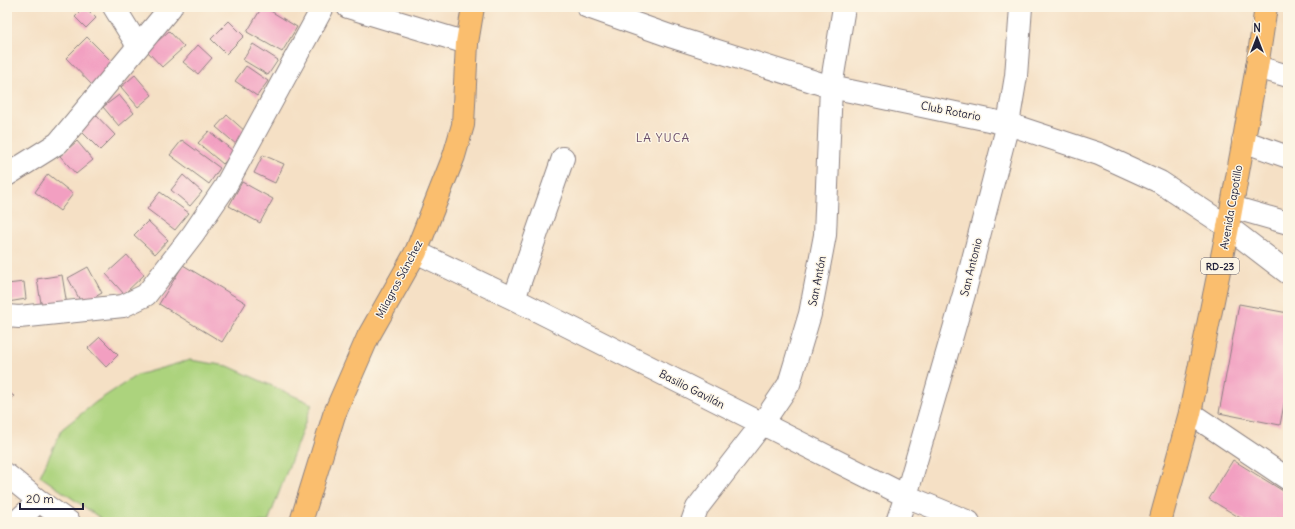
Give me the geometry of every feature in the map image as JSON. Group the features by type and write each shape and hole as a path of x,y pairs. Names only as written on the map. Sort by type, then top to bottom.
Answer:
{"main road":[{"name":"Milagros Sánchez","path":"301,522 337,408 368,337 416,252 454,156 463,125 467,43 473,7"},
{"name":"Avenida Capotillo","path":"1160,522 1190,413 1230,217 1257,67 1266,7"}],"street":[{"path":"114,7 138,46"},
{"path":"7,175 58,143 171,7"},
{"path":"7,316 19,317 123,306 146,295 193,234 225,187 323,7"},
{"path":"348,7 467,43"},
{"name":"Club Rotario","path":"588,7 670,36 831,87 1008,124 1099,154 1160,182 1230,217 1288,273"},
{"name":"San Antón","path":"692,522 697,508 762,424 789,384 810,314 825,235 831,87 844,7"},
{"name":"San Antonio","path":"897,522 906,496 964,294 1008,124 1016,76 1021,7"},
{"path":"1257,67 1288,76"},
{"path":"1244,141 1288,157"},
{"path":"514,299 563,158"},
{"path":"1230,217 1288,223"},
{"name":"Basilio Gavilán","path":"416,252 514,299 906,496 969,522"},
{"path":"1190,413 1288,480"},
{"path":"7,475 39,501 69,522"},
{"path":"16,522 39,501"}],"green space":[{"path":"190,360 228,366 312,404 268,522 106,522 40,476 62,429 96,402 137,375"}],"building":[{"path":"85,7 96,18 86,28 75,17"},
{"path":"262,7 297,27 282,52 247,32"},
{"path":"229,21 244,36 226,54 211,39"},
{"path":"169,31 184,47 162,67 147,51"},
{"path":"87,37 115,65 93,86 66,58"},
{"path":"253,44 278,60 268,75 243,60"},
{"path":"198,45 212,58 198,74 183,62"},
{"path":"246,66 268,81 257,96 235,81"},
{"path":"135,75 152,95 138,107 121,87"},
{"path":"119,95 134,113 119,126 103,107"},
{"path":"94,113 115,135 100,150 78,128"},
{"path":"227,115 247,133 237,145 216,127"},
{"path":"209,131 234,152 223,164 198,143"},
{"path":"182,140 220,168 209,184 170,155"},
{"path":"77,141 93,160 76,174 60,156"},
{"path":"263,155 284,164 275,183 254,173"},
{"path":"48,174 73,194 60,211 35,192"},
{"path":"183,175 202,192 190,206 171,190"},
{"path":"242,182 273,199 260,223 229,206"},
{"path":"160,192 189,213 175,230 147,209"},
{"path":"148,221 168,240 155,254 134,235"},
{"path":"127,255 144,275 124,294 106,274"},
{"path":"183,265 246,303 222,342 159,304"},
{"path":"88,267 102,293 82,304 68,278"},
{"path":"62,275 67,305 42,309 37,279"},
{"path":"24,282 26,299 8,302 7,284"},
{"path":"1239,304 1288,313 1288,384 1280,425 1219,413"},
{"path":"100,337 118,355 106,367 88,348"},
{"path":"7,392 14,396 7,407"},
{"path":"1233,460 1288,494 1288,522 1247,522 1209,499"}],"district":[{"name":"LA YUCA","path":"663,138"}]}
